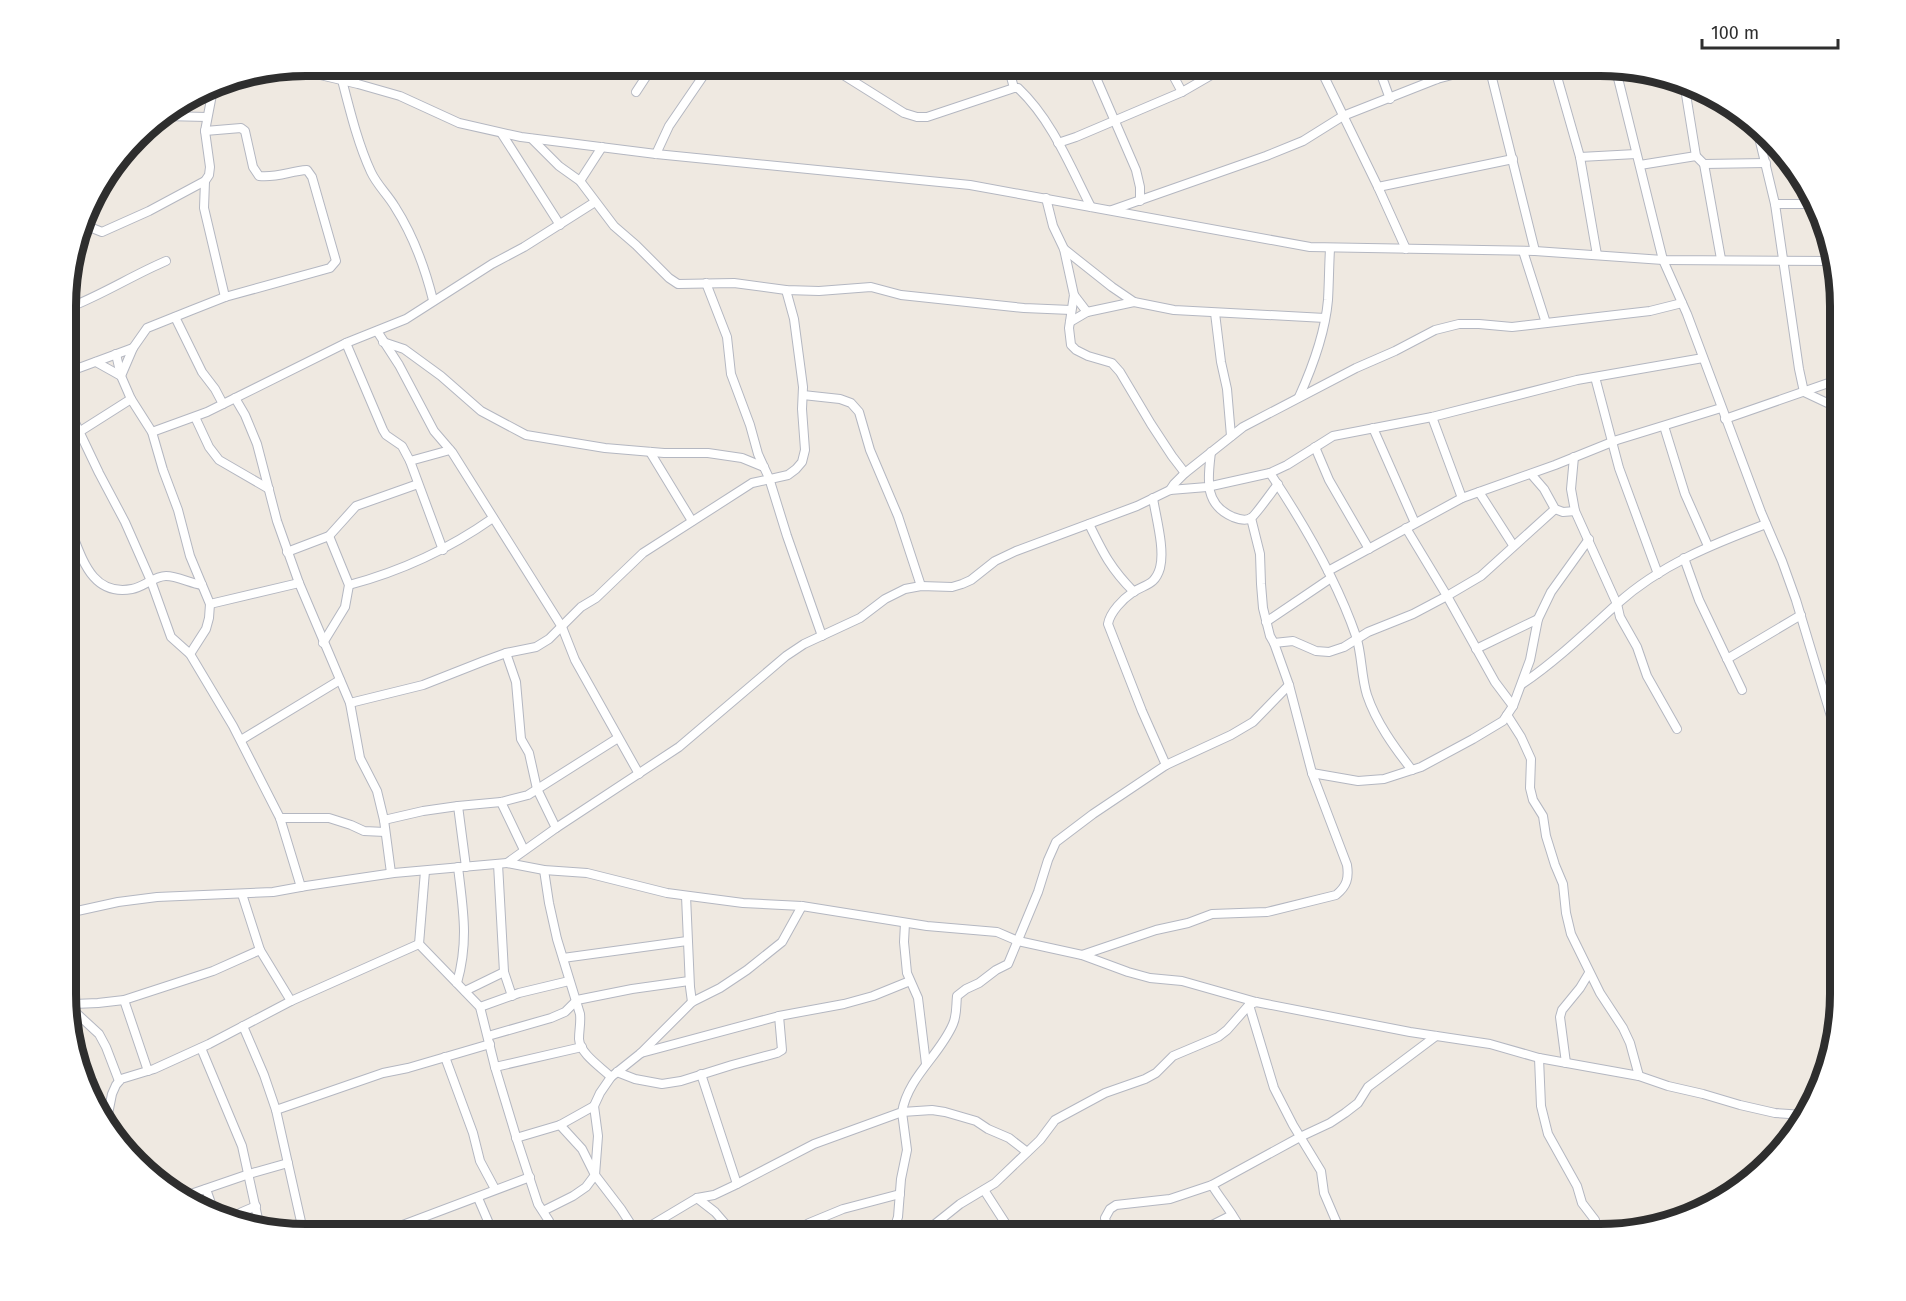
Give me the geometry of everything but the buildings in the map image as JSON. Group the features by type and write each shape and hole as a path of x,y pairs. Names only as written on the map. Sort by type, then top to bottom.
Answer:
{"street":[{"path":"332,76 400,96 459,123 502,134 656,154 970,185 1275,242 1330,249 1534,251 1663,260 1825,261"},
{"path":"636,92 646,76"},
{"path":"656,154 669,126 703,76"},
{"path":"845,76 904,113 917,117 927,117 1018,88 1039,109 1091,207"},
{"path":"1011,76 1014,88"},
{"path":"1095,76 1136,171 1140,187 1140,201"},
{"path":"1173,76 1182,92"},
{"path":"1058,143 1076,138 1182,92 1205,76"},
{"path":"1324,76 1406,249"},
{"path":"1382,76 1390,99"},
{"path":"1112,211 1303,141 1343,117 1449,76"},
{"path":"1491,76 1534,251"},
{"path":"1557,76 1580,157 1597,255"},
{"path":"1618,77 1663,260 1682,303 1725,419 1782,561 1801,615 1830,715"},
{"path":"342,80 353,123 372,174 396,208 413,240 433,300"},
{"path":"1686,93 1696,156 1704,164 1721,259"},
{"path":"91,227 102,232 149,212 205,181 210,167 205,131 211,97"},
{"path":"177,116 207,117"},
{"path":"121,376 134,348 147,328 225,297 330,268 336,261 312,177 307,170 273,178 259,176 253,167 246,131 241,128 205,131"},
{"path":"502,134 560,225"},
{"path":"532,139 559,166 580,181 614,226 678,284 734,283 786,290 819,291 871,287 901,295 1024,308 1071,310"},
{"path":"1761,143 1775,204 1804,392"},
{"path":"580,181 602,147"},
{"path":"1580,157 1636,154"},
{"path":"1640,165 1696,156"},
{"path":"1378,187 1513,159"},
{"path":"1704,164 1766,163"},
{"path":"205,181 204,208 225,297"},
{"path":"1046,198 1053,226 1064,249 1074,295 1069,338 1071,345 1088,356 1112,363 1185,473"},
{"path":"152,432 195,417 346,344 406,319 433,300 595,202"},
{"path":"1775,204 1806,204"},
{"path":"1064,249 1134,302 1174,310 1325,318"},
{"path":"1298,397 1316,353 1325,318 1330,249"},
{"path":"1523,251 1545,323"},
{"path":"76,305 166,261"},
{"path":"706,283 727,337 732,374 764,467 770,478 787,536 822,636"},
{"path":"350,703 423,685 506,653 536,647 549,639 581,608 596,598 643,553 752,483 788,475 796,470 802,462 804,450 803,387 794,320 786,290"},
{"path":"1074,295 1087,312"},
{"path":"1070,322 1087,312 1134,302"},
{"path":"1170,490 1185,473 1243,427 1298,397 1436,330 1459,324 1512,327 1650,311 1682,303"},
{"path":"1215,313 1227,389 1231,436"},
{"path":"175,317 202,372 223,404"},
{"path":"377,331 399,365 434,431 450,450 562,627 575,660 639,774"},
{"path":"383,342 404,349 423,361 481,411 526,435 605,448 650,452 708,453 742,458 764,467"},
{"path":"346,344 386,435 402,446 410,460 443,550"},
{"path":"76,369 134,348"},
{"path":"116,354 121,376 131,399 152,432 178,510 190,556 210,604 206,629 190,654"},
{"path":"503,863 680,747 786,656 804,644 860,618 894,593 921,586 952,587 962,584 971,580 995,561 1016,551 1170,490 1208,487 1234,479 1270,473 1333,436 1432,417 1595,377 1703,358"},
{"path":"96,362 121,376"},
{"path":"1595,377 1611,442 1658,574"},
{"path":"1725,419 1830,382"},
{"path":"1804,392 1830,405"},
{"path":"803,395 840,399 851,403 859,412 870,450 898,516 921,586"},
{"path":"235,398 257,444 287,552 323,643 350,703 360,758 377,791 384,820 391,873"},
{"path":"76,435 131,399"},
{"path":"1266,622 1329,575 1369,549 1462,498 1574,458 1611,442 1721,408"},
{"path":"195,417 209,447 219,460 268,489"},
{"path":"1432,417 1462,498"},
{"path":"76,425 125,522 151,581 171,636 190,654 241,740 280,818 301,886"},
{"path":"1664,426 1685,494 1708,546"},
{"path":"1373,428 1415,523"},
{"path":"1315,447 1329,480 1369,549"},
{"path":"410,460 450,450"},
{"path":"650,452 692,521"},
{"path":"1211,452 1208,487 1218,507 1231,516 1243,520 1251,518 1278,484"},
{"path":"1574,458 1571,489 1575,512 1647,676 1677,729"},
{"path":"1270,473 1341,598 1357,638 1367,696 1384,731 1412,770"},
{"path":"1531,474 1544,489 1555,508 1563,512 1575,512"},
{"path":"287,552 329,536 356,506 418,484"},
{"path":"1479,492 1513,545"},
{"path":"1153,498 1160,540 1160,566 1155,579 1145,588 1134,591 1116,608 1109,617 1108,624 1142,711 1167,765"},
{"path":"1274,642 1293,641 1316,651 1329,652 1344,647 1357,638 1413,614 1481,576 1555,508"},
{"path":"349,585 381,576 443,550 494,518"},
{"path":"1082,955 1212,914 1267,912 1336,895 1344,889 1347,882 1347,865 1312,773 1289,685 1266,622 1260,554 1251,518"},
{"path":"1089,524 1104,557 1116,574 1134,591"},
{"path":"1521,684 1545,669 1617,604 1658,574 1708,546 1766,524"},
{"path":"1406,528 1495,682 1513,706"},
{"path":"323,643 345,607 349,585 329,536"},
{"path":"1312,773 1358,781 1384,779 1421,766 1503,721 1513,706 1530,660 1538,619 1551,592 1588,539"},
{"path":"76,548 89,573 98,582 115,589 131,589 162,576 172,576 202,585"},
{"path":"1684,558 1699,600 1742,690"},
{"path":"210,604 299,583"},
{"path":"1727,659 1801,615"},
{"path":"1476,649 1538,619"},
{"path":"506,653 516,682 521,739 529,753 537,789 556,828"},
{"path":"241,740 340,680"},
{"path":"895,1224 907,1150 902,1112 904,1102 911,1086 954,1023 957,996 1008,964 1056,842 1093,814 1167,765 1253,722 1289,685"},
{"path":"1507,715 1531,759 1530,788 1533,800 1543,816 1546,836 1563,884 1571,934 1600,993 1623,1028 1630,1043 1639,1076"},
{"path":"384,820 423,811 501,802 528,795 618,738"},
{"path":"501,802 524,850"},
{"path":"457,983 463,960 465,929 458,806"},
{"path":"280,818 328,818 364,831 385,832"},
{"path":"503,863 504,972 512,996"},
{"path":"76,911 118,902 157,897 273,892 391,873 503,863 544,870 587,873 630,885 686,896 743,903 802,906 905,922 997,932 1018,941 1082,955 1150,978 1182,981 1252,1004 1490,1044 1539,1058 1639,1076 1740,1105 1775,1113 1796,1114"},
{"path":"425,870 419,944 480,1006 516,1138 538,1204 549,1224"},
{"path":"544,870 549,903 569,981 577,1000 581,1023 579,1040 582,1047 614,1074 662,1084 681,1081 780,1052 782,1048 779,1016"},
{"path":"242,894 260,950 291,1001"},
{"path":"686,896 689,981 692,1002"},
{"path":"543,1211 586,1187 595,1175 598,1136 594,1106 600,1093 614,1074 641,1053 692,1002 720,988 774,948 786,935 802,906"},
{"path":"905,922 905,961 910,981 918,998 926,1064"},
{"path":"563,958 687,941"},
{"path":"108,1112 112,1094 119,1081 201,1048 291,1001 419,944"},
{"path":"77,1004 124,1000 213,971 260,950"},
{"path":"465,991 504,972"},
{"path":"1566,1063 1560,1017 1589,973"},
{"path":"480,1006 569,981"},
{"path":"276,1110 353,1082 446,1057 565,1012 577,1000 689,981"},
{"path":"641,1053 779,1016 835,1006 873,996 910,981"},
{"path":"124,1000 148,1071"},
{"path":"1252,1004 1274,1088 1321,1171 1324,1193 1337,1224"},
{"path":"934,1224 1009,1171 1040,1140 1055,1120 1105,1093 1145,1079 1156,1073 1173,1056 1218,1037 1252,1004"},
{"path":"77,1011 99,1034 119,1081"},
{"path":"243,1026 276,1110 302,1224"},
{"path":"1107,1224 1106,1218 1110,1209 1116,1205 1170,1199 1212,1185 1330,1123 1358,1103 1368,1087 1436,1036"},
{"path":"495,1067 582,1047"},
{"path":"201,1048 242,1146 258,1219"},
{"path":"446,1057 473,1133 480,1161 495,1190"},
{"path":"1539,1058 1541,1106 1548,1134 1577,1186 1582,1203 1596,1224"},
{"path":"701,1074 737,1184"},
{"path":"516,1138 560,1125 594,1106"},
{"path":"653,1224 698,1198 714,1195 814,1144 902,1112 932,1110 975,1121 1009,1138 1026,1152"},
{"path":"560,1125 582,1149 595,1175 630,1224"},
{"path":"191,1194 249,1173 288,1163"},
{"path":"251,1185 261,1171"},
{"path":"406,1224 530,1177"},
{"path":"1212,1185 1239,1224"},
{"path":"206,1189 211,1204"},
{"path":"984,1190 1006,1224"},
{"path":"807,1224 843,1209 900,1194"},
{"path":"478,1198 489,1224"},
{"path":"698,1198 725,1224"},
{"path":"238,1214 255,1206"},
{"path":"1214,1224 1232,1215"}]}
